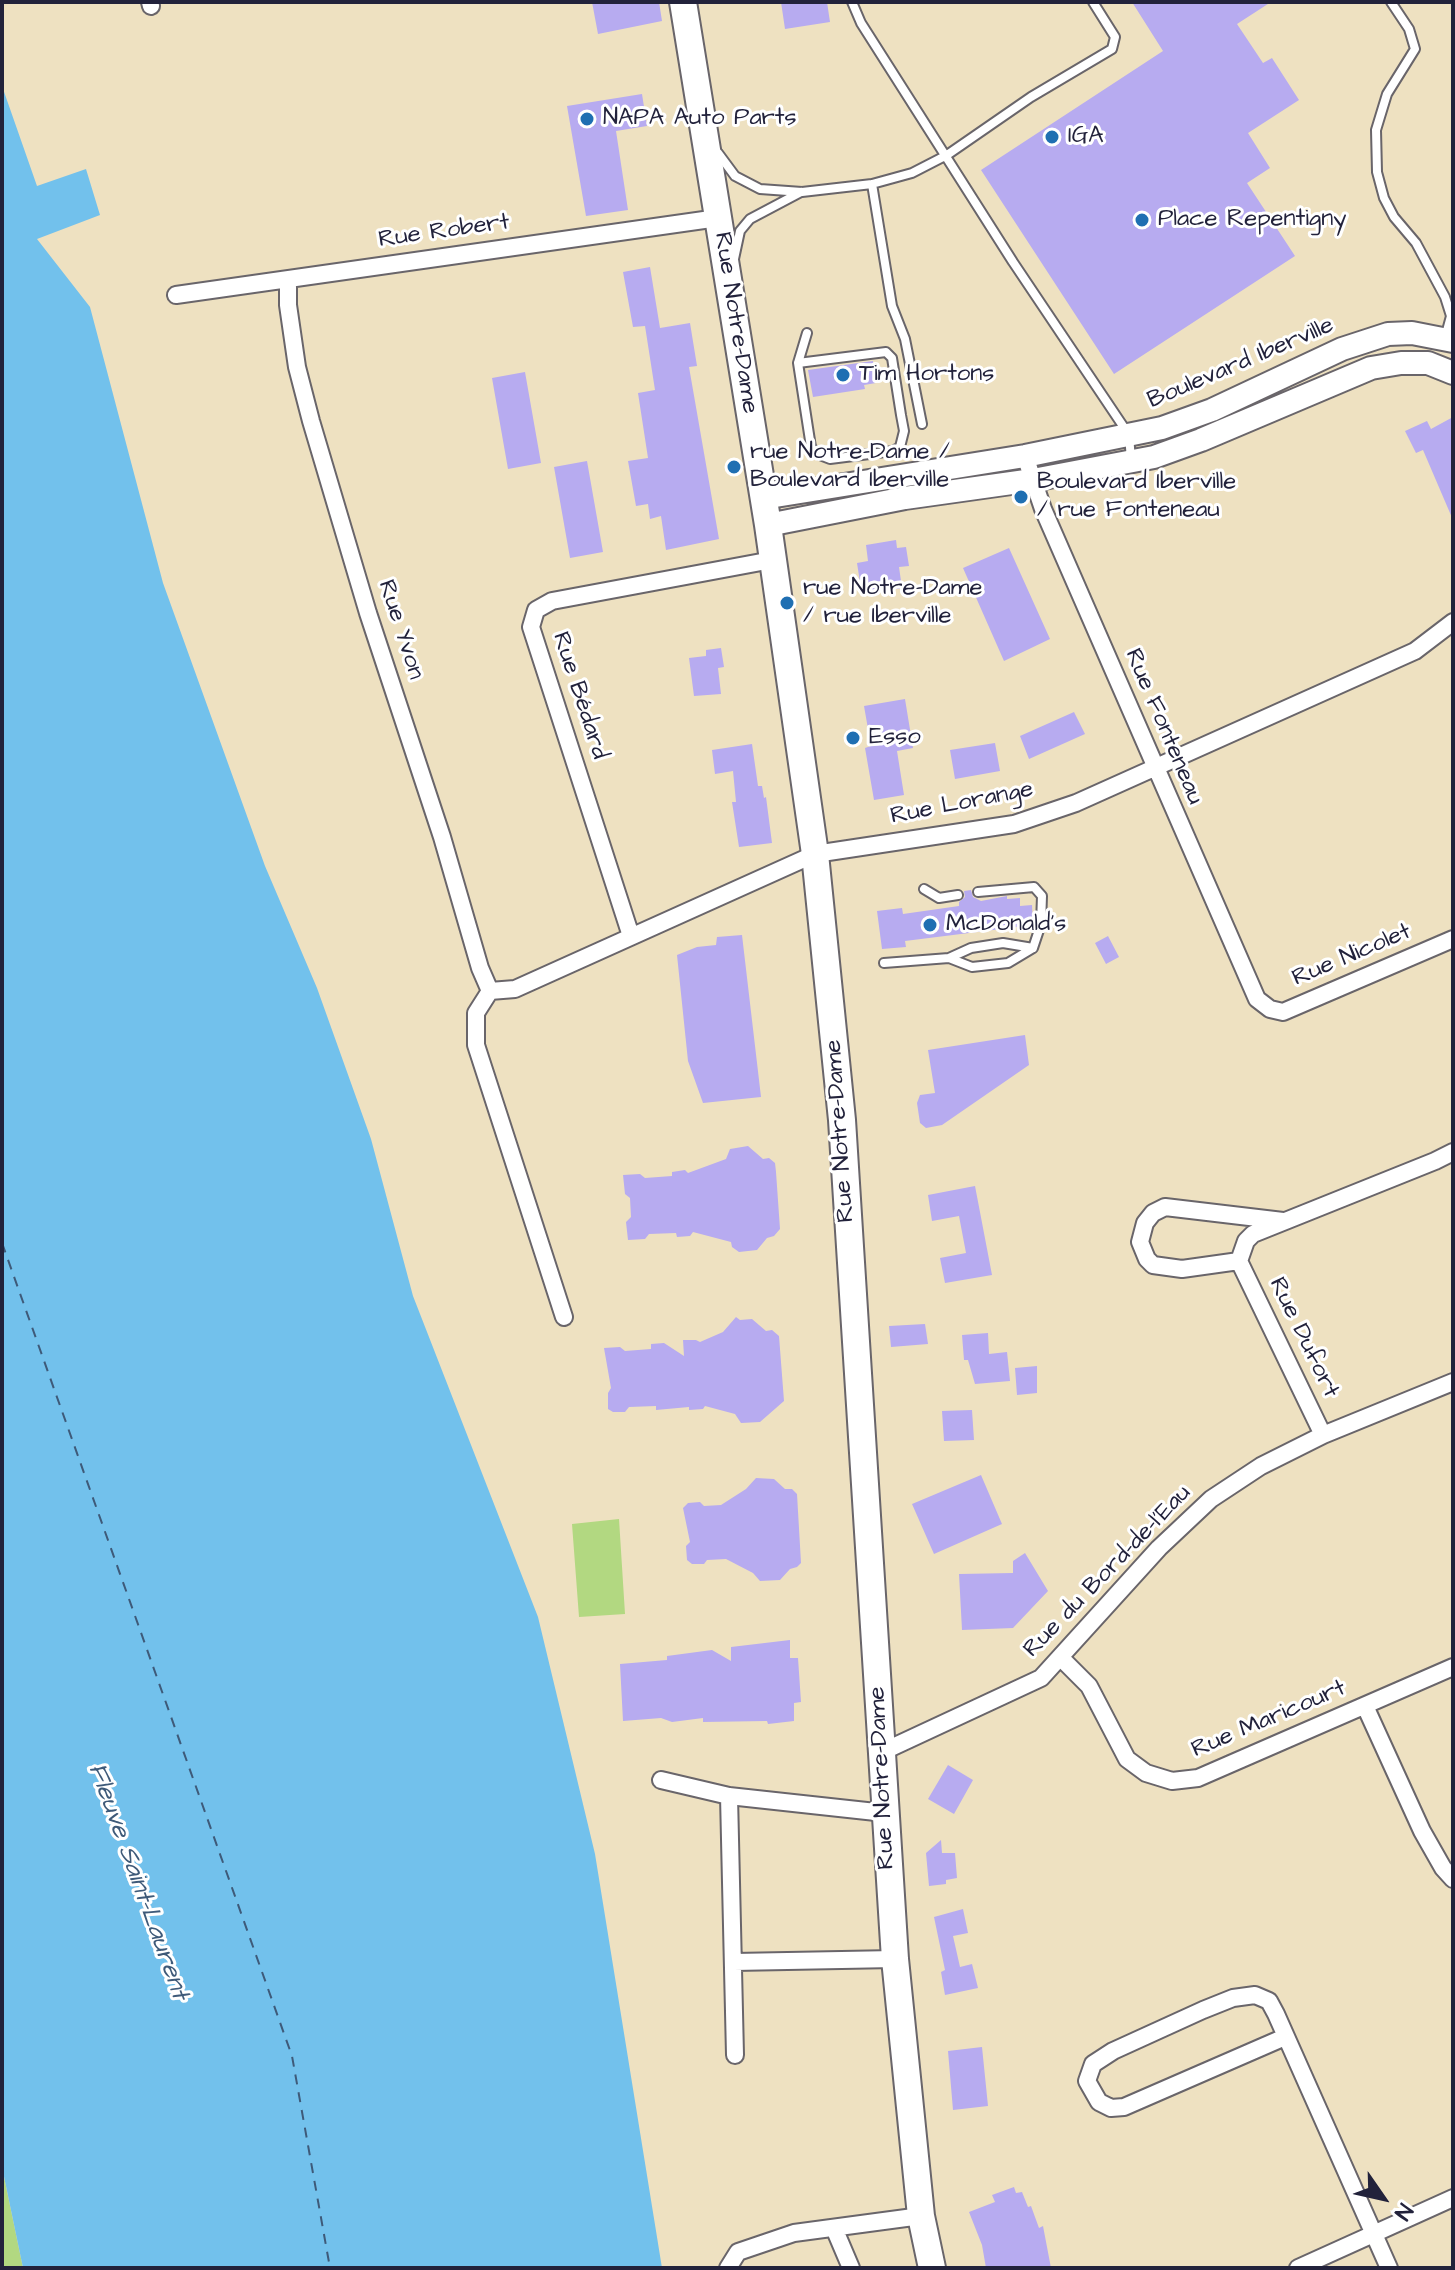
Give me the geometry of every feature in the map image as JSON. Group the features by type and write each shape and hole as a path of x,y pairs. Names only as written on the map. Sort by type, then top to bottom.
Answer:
{"main road":[{"name":"Rue Notre-Dame","path":"683,2 768,525 815,854 842,1120 895,1959 921,2216 932,2268"}],"street":[{"name":"Rue Robert","path":"176,295 718,218"},
{"name":"Rue Yvon","path":"288,279 288,305 297,367 311,421 368,613 442,837 480,968 490,991"},
{"name":"Boulevard Iberville","path":"763,498 1025,456 1162,428 1212,410 1342,349 1388,334 1412,333 1449,340"},
{"path":"768,525 905,498 1033,480 1171,452 1371,368 1428,363 1446,370 1449,340"},
{"name":"Rue Fonteneau","path":"1025,456 1043,509 1155,769 1257,999 1270,1009"},
{"name":"Rue Bédard","path":"631,936 531,627 536,610 552,601 772,560"},
{"name":"Rue Lorange","path":"490,991 515,989 815,854 1014,824 1076,803 1415,651 1453,622"},
{"name":"Rue Nicolet","path":"1270,1009 1283,1012 1452,942"},
{"path":"490,991 476,1013 476,1045 564,1317"},
{"name":"Rue Dufort","path":"1323,1435 1239,1261 1246,1241 1253,1234 1453,1152"},
{"name":"Rue Dufort","path":"1239,1261 1182,1269 1153,1265 1140,1242 1145,1223 1153,1213 1165,1207 1285,1222"},
{"name":"Rue du Bord-de-l'Eau","path":"882,1752 1041,1678 1062,1659 1127,1582 1211,1499 1261,1466 1323,1435 1453,1382"},
{"name":"Rue Maricourt","path":"1062,1659 1089,1686 1127,1759 1146,1773 1172,1781 1198,1778 1453,1667"},
{"path":"1365,1706 1422,1831 1443,1868 1453,1879"},
{"path":"661,1780 729,1796 885,1813"},
{"path":"729,1796 735,2055"},
{"path":"734,1962 895,1959"},
{"path":"1285,2037 1124,2107 1111,2108 1099,2102 1087,2081 1093,2064 1113,2051 1233,1998 1255,1995 1269,2001 1389,2268"},
{"path":"1298,2268 1453,2198"},
{"path":"728,2268 738,2252 794,2233 921,2216"},
{"path":"834,2228 851,2268"}],"lane":[{"path":"852,2 861,23 1013,262 1129,435 1131,461"},
{"path":"704,132 728,168 746,184 760,189 802,192 903,177 947,155 1031,97 1112,49 1115,37 1093,2"},
{"path":"1391,2 1409,29 1415,49 1387,94 1376,130 1377,172 1384,198 1394,217 1416,243 1445,297 1451,316 1449,340"},
{"path":"872,184 892,306 905,339 922,424"},
{"path":"729,287 740,231 750,219 765,209 802,192"},
{"path":"798,363 886,352 892,358 904,431 900,447 893,451 830,459 811,447 798,363 807,333"},
{"path":"901,415 920,413"},
{"path":"949,958 972,967 1008,963 1033,948 1041,924 1042,896 1034,887 978,892"},
{"path":"924,889 939,898 958,895"},
{"path":"884,963 949,958 971,948 1003,943 1033,948"}],"green space":[{"path":"619,1519 625,1614 579,1617 572,1524"},
{"path":"2,2167 23,2268 2,2268"}],"water":[{"name":"Fleuve Saint-Laurent","path":"2,86 37,186 86,169 100,215 37,239 90,307 163,583 265,866 317,988 371,1139 413,1296 538,1617 595,1854 662,2268 23,2268 2,2167"}],"building":[{"path":"592,2 659,2 662,21 598,34"},
{"path":"781,2 827,2 830,22 785,29"},
{"name":"Place Repentigny","path":"1132,2 1271,2 1237,24 1263,63 1272,58 1299,100 1248,133 1270,168 1247,183 1295,256 1114,374 981,170 1163,51"},
{"path":"642,94 647,126 616,131 628,210 586,216 567,106"},
{"path":"650,267 660,328 690,323 697,366 689,367 719,539 666,550 661,516 650,519 648,504 636,506 628,461 648,458 638,393 655,390 645,326 633,327 623,272"},
{"path":"873,361 876,383 864,385 865,389 813,397 808,370"},
{"path":"525,372 541,463 508,469 492,378"},
{"path":"1453,417 1453,520 1423,450 1416,453 1405,431 1427,421 1431,429"},
{"path":"587,461 603,552 570,558 554,467"},
{"path":"896,540 897,548 906,547 909,566 899,567 902,588 862,595 857,563 868,561 866,545"},
{"path":"1009,548 1050,639 1004,661 963,568"},
{"path":"721,648 724,667 718,668 721,694 694,696 689,658 706,656 706,650"},
{"path":"905,699 913,748 897,751 904,795 874,800 865,748 871,746 864,706"},
{"path":"1074,712 1085,734 1029,759 1020,736"},
{"path":"995,743 1000,771 955,779 950,750"},
{"path":"752,744 758,786 762,786 766,797 772,843 739,847 732,802 736,802 733,771 715,774 712,750"},
{"path":"971,890 973,897 981,901 1007,896 1007,899 1020,898 1020,906 1032,905 1033,925 905,941 906,947 882,949 877,911 902,908 903,914 959,906 965,897 964,891"},
{"path":"742,935 761,1097 703,1103 688,1061 677,955 697,947 716,945 717,937"},
{"path":"1108,936 1119,957 1106,964 1095,943"},
{"path":"1025,1035 1029,1065 942,1125 926,1128 920,1123 917,1103 920,1095 935,1093 928,1050"},
{"path":"748,1146 763,1159 769,1158 775,1163 776,1172 780,1229 757,1250 739,1252 731,1242 693,1232 690,1236 649,1234 645,1239 628,1240 626,1222 631,1217 630,1198 625,1194 623,1175 640,1174 645,1178 672,1176 672,1172 685,1170 688,1173 726,1159 730,1149"},
{"path":"975,1186 992,1275 945,1283 940,1258 966,1253 959,1216 932,1221 928,1195"},
{"path":"736,1317 740,1320 752,1319 766,1331 772,1330 779,1336 784,1401 760,1422 741,1423 735,1414 705,1406 703,1409 689,1410 689,1407 656,1410 656,1406 629,1407 625,1412 608,1409 611,1388 604,1348 620,1347 625,1351 651,1349 651,1344 664,1343 684,1356 683,1340 700,1342 723,1332"},
{"path":"925,1324 928,1344 891,1347 889,1326"},
{"path":"988,1333 989,1354 1007,1352 1010,1381 975,1384 968,1360 964,1360 962,1335"},
{"path":"1037,1366 1037,1393 1017,1395 1015,1368"},
{"path":"972,1410 974,1440 944,1441 942,1411"},
{"path":"981,1475 1002,1524 934,1554 912,1504"},
{"path":"756,1478 774,1479 797,1494 801,1563 780,1580 760,1581 753,1573 726,1559 692,1564 687,1560 686,1546 690,1542 683,1508 688,1503 700,1502 704,1506 721,1505 746,1489"},
{"path":"1025,1553 1048,1591 1013,1628 962,1630 959,1574 1013,1573 1013,1561"},
{"path":"790,1640 790,1658 798,1658 801,1702 794,1703 794,1721 768,1724 767,1721 703,1722 703,1718 672,1722 661,1718 623,1721 620,1664 667,1660 667,1656 712,1650 731,1661 731,1647"},
{"path":"948,1765 973,1780 954,1814 928,1799"},
{"path":"941,1840 942,1853 955,1853 957,1878 946,1880 946,1884 929,1886 926,1853"},
{"path":"963,1909 968,1933 953,1936 960,1967 972,1964 978,1988 945,1995 941,1972 945,1970 934,1917"},
{"path":"982,2047 988,2106 953,2110 948,2051"},
{"path":"1014,2187 1016,2193 1022,2192 1028,2207 1031,2206 1039,2228 1043,2226 1051,2268 986,2268 982,2245 969,2212 995,2202 992,2195"}],"ferry route":[{"path":"2,1243 292,2056 330,2268"}],"place":[{"name":"NAPA Auto Parts","path":"587,119"},
{"name":"IGA","path":"1052,137"},
{"name":"Place Repentigny","path":"1142,220"},
{"name":"Tim Hortons","path":"843,375"},
{"name":"rue Notre-Dame / Boulevard Iberville","path":"734,467"},
{"name":"Boulevard Iberville / rue Fonteneau","path":"1021,497"},
{"name":"rue Notre-Dame / rue Iberville","path":"787,603"},
{"name":"Esso","path":"853,738"},
{"name":"McDonald's","path":"930,925"}]}
